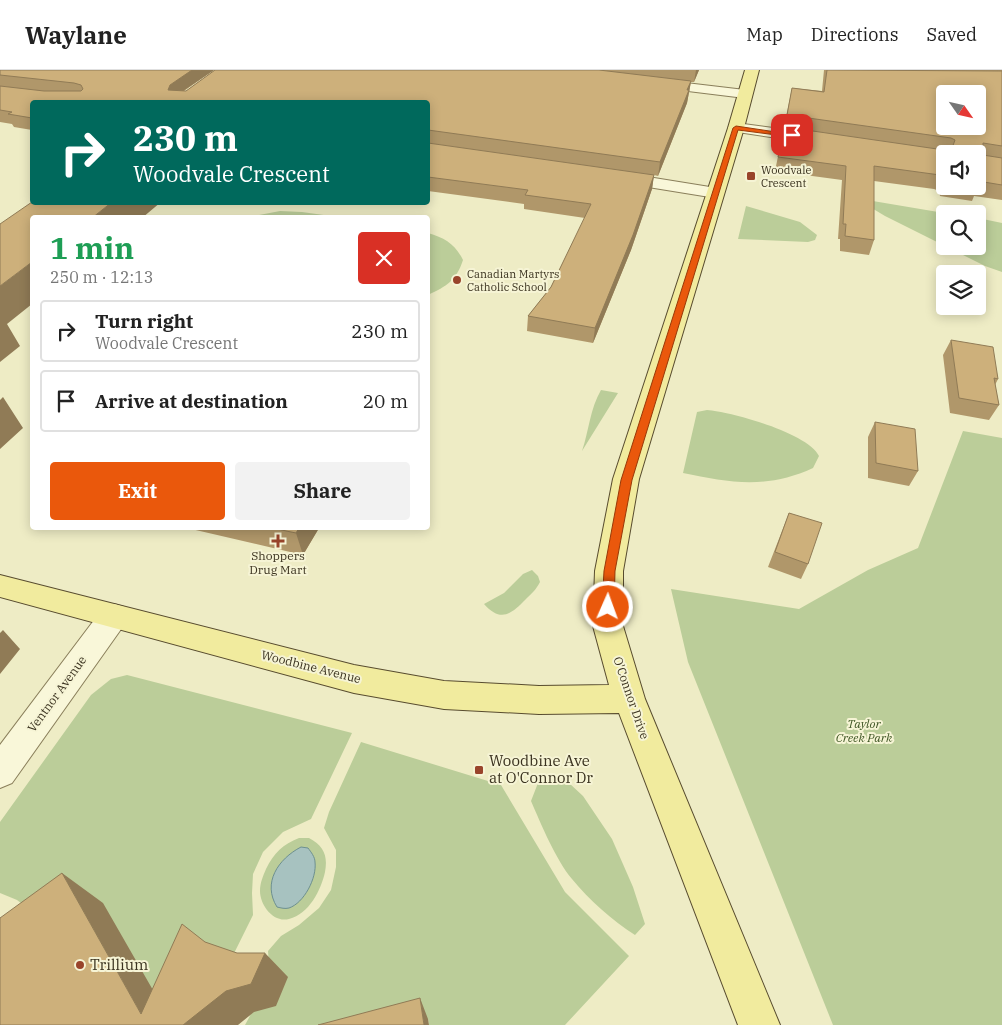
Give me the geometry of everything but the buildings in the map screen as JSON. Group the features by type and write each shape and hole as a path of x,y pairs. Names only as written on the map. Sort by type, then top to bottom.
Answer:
{"main road":[{"name":"O'Connor Drive","path":"752,70 736,128 626,480 609,571 608,626 629,699 756,1017"},
{"name":"Woodbine Avenue","path":"0,586 354,679 444,695 539,700 629,699"}],"street":[{"path":"636,81 745,94"},
{"path":"736,128 831,141"},
{"path":"601,174 716,193"},
{"name":"Ventnor Avenue","path":"0,772 114,616"}],"green space":[{"path":"855,198 936,212 936,242 885,216"},
{"path":"746,206 800,222 817,235 815,240 808,242 738,239"},
{"path":"280,211 324,215 259,215"},
{"path":"986,220 1002,223 1002,272 963,255 986,255"},
{"path":"430,234 449,242 463,260 454,278 430,294"},
{"path":"601,390 618,393 582,451 592,412"},
{"path":"707,410 751,419 768,425 800,439 819,456 813,468 796,475 764,481 733,481 683,473 697,412"},
{"name":"Taylor Creek Park","path":"963,431 1002,438 1002,1025 833,1025 688,662 671,589 799,609 868,570 918,548"},
{"path":"532,570 538,576 540,582 533,592 515,609 501,615 490,610 484,604 504,593 523,574"},
{"path":"127,675 352,733 311,819 283,832 263,852 253,874 253,915 201,1020 38,916 17,900 0,893 0,822 91,695 111,679"},
{"path":"361,742 501,785 565,892 629,956 565,1025 429,1025 428,1019 404,1025 245,1025 263,990 268,971 268,951 281,936 299,925 319,908 331,890 336,867 336,850 324,828 329,812"},
{"path":"552,777 569,783 583,796 612,839 633,887 645,924 635,935 593,902 572,879 555,852 531,801 538,783"},
{"path":"299,838 309,838 318,844 325,856 325,872 317,893 308,907 296,916 283,920 268,912 262,902 261,882 272,858 288,843"}],"water":[{"path":"301,847 308,848 314,858 315,868 312,882 300,901 295,905 288,908 277,907 271,889 275,872 285,858"}],"place":[{"name":"Woodvale Crescent","path":"751,176"},
{"name":"Canadian Martyrs Catholic School","path":"457,280"},
{"name":"Shoppers Drug Mart","path":"278,541"},
{"name":"Woodbine Ave at O'Connor Dr","path":"479,770"},
{"name":"Trillium","path":"80,965"}],"route":[{"path":"608,607 609,571 626,480 736,128 792,135"}]}
